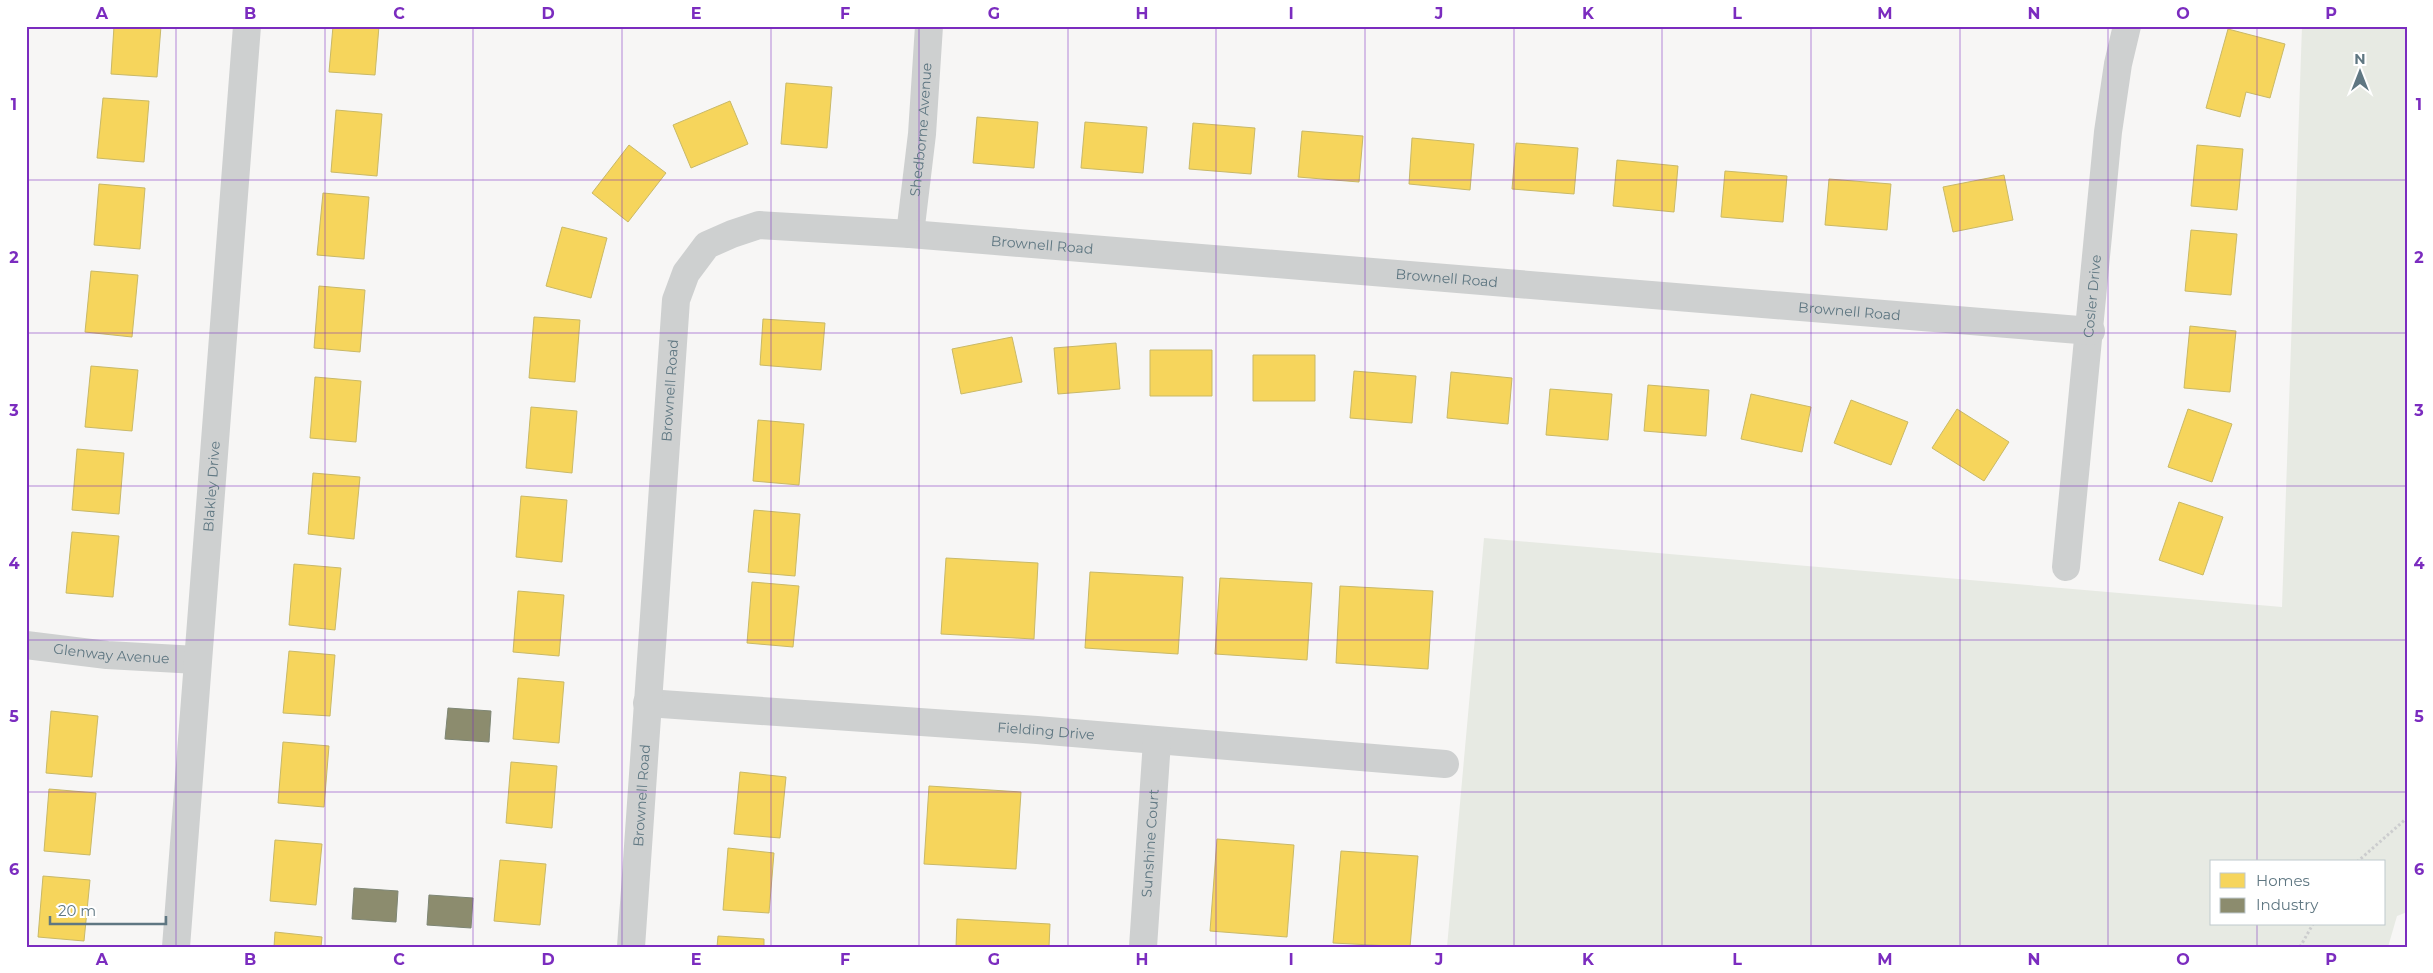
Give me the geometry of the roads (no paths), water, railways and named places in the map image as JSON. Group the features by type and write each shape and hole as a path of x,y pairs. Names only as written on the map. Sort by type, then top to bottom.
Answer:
{"street":[{"name":"Blakley Drive","path":"176,947 247,26"},
{"name":"Shedborne Avenue","path":"910,234 922,134 929,26"},
{"name":"Cosler Drive","path":"2066,567 2108,132 2118,64 2126,26"},
{"name":"Brownell Road","path":"631,947 676,300 686,272 707,245 732,234 759,225 910,234 2090,332"},
{"name":"Glenway Avenue","path":"26,645 107,655 197,660"},
{"name":"Fielding Drive","path":"647,703 1027,729 1445,764"},
{"name":"Sunshine Court","path":"1143,947 1157,741"}]}
